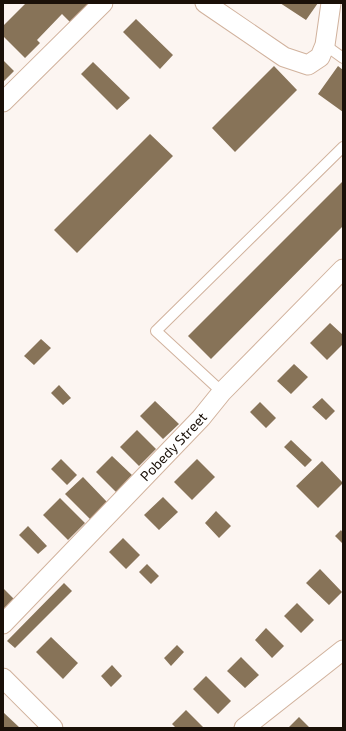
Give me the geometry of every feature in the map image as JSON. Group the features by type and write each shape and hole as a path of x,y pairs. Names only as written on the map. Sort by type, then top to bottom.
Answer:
{"street":[{"path":"3,102 103,3"},
{"path":"205,3 284,57 308,65 320,57 325,45 331,3"},
{"name":"Pobedy Street","path":"3,624 201,418 222,392 343,269"},
{"path":"244,728 343,650"},
{"path":"3,678 53,728"}],"lane":[{"path":"325,45 343,58"},
{"path":"222,392 156,331 343,147"}],"building":[{"path":"26,3 92,3 71,23 62,14 37,40 40,43 25,58 3,36 3,26"},
{"path":"280,3 318,3 306,20"},
{"path":"136,19 173,55 160,69 123,32"},
{"path":"3,60 14,71 3,82"},
{"path":"93,62 130,98 117,110 81,74"},
{"path":"274,66 297,90 235,152 212,128"},
{"path":"338,66 343,70 343,112 318,94"},
{"path":"150,134 173,156 77,253 54,230"},
{"path":"343,181 343,226 211,359 188,336"},
{"path":"330,323 343,335 343,344 327,360 310,343"},
{"path":"41,339 51,348 34,365 24,356"},
{"path":"294,364 308,377 291,394 277,381"},
{"path":"59,385 71,398 63,405 51,393"},
{"path":"322,398 335,411 326,420 312,407"},
{"path":"155,401 179,424 163,439 140,416"},
{"path":"260,402 276,418 266,428 250,412"},
{"path":"137,430 156,449 139,466 120,447"},
{"path":"291,440 312,460 305,467 284,447"},
{"path":"112,456 132,475 116,492 96,472"},
{"path":"61,459 77,475 67,485 51,469"},
{"path":"197,459 215,477 192,500 174,482"},
{"path":"322,461 343,483 318,508 296,486"},
{"path":"83,477 107,502 90,519 65,494"},
{"path":"163,497 178,512 159,530 144,515"},
{"path":"60,498 85,523 68,540 43,515"},
{"path":"216,511 231,526 219,538 205,523"},
{"path":"28,526 47,546 38,554 19,535"},
{"path":"341,530 343,533 343,544 335,536"},
{"path":"123,538 140,555 126,569 109,552"},
{"path":"147,564 159,576 151,584 139,572"},
{"path":"320,569 342,592 329,605 306,583"},
{"path":"64,583 72,591 15,648 7,641"},
{"path":"3,588 14,599 3,611"},
{"path":"297,603 314,620 301,633 284,616"},
{"path":"266,628 284,646 272,658 255,640"},
{"path":"51,637 78,663 63,679 36,652"},
{"path":"177,645 184,652 171,666 164,658"},
{"path":"241,657 259,675 245,688 227,671"},
{"path":"112,665 122,676 111,687 101,676"},
{"path":"206,676 231,701 218,714 193,689"},
{"path":"186,710 204,728 176,728 172,724"},
{"path":"3,712 20,728 3,728"},
{"path":"299,717 310,728 288,728"}]}
